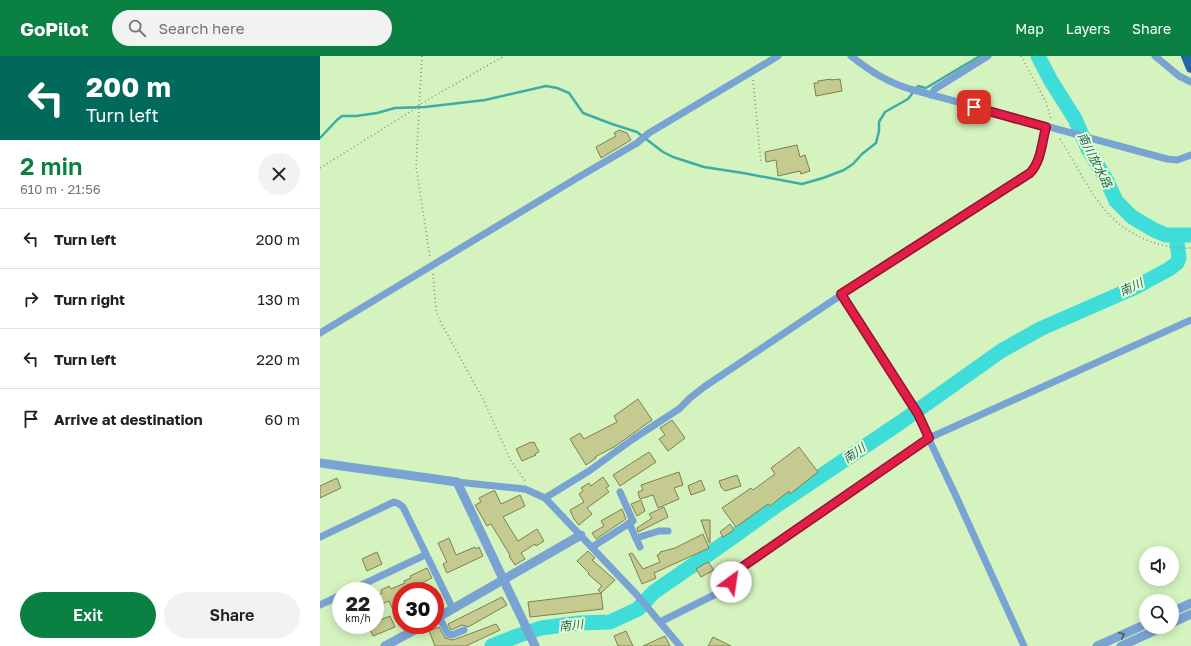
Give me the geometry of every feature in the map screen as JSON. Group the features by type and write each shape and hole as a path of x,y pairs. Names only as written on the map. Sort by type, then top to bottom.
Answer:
{"main road":[{"path":"1186,56 1191,68"}],"street":[{"path":"320,333 637,143 649,133 778,56"},
{"path":"851,56 868,70 887,81 906,88 1172,160 1183,159 1191,155"},
{"path":"931,95 935,89 988,56"},
{"path":"1155,56 1179,76 1191,82"},
{"path":"545,498 589,471 633,439 679,409 704,387 841,294 1030,173 1036,164 1046,127"},
{"path":"841,294 916,411 1024,646"},
{"path":"658,619 730,587 732,584 730,575 929,438 1191,320"},
{"path":"320,463 457,482 530,490 545,498 581,535 658,619 680,646"},
{"path":"457,482 533,643"},
{"path":"592,547 633,521 620,492"},
{"path":"320,537 396,502 403,507 425,555 453,609"},
{"path":"629,524 640,547"},
{"path":"636,538 659,531 668,531"},
{"path":"444,614 581,535"},
{"path":"368,582 425,555"},
{"path":"320,605 332,599"},
{"path":"1179,609 1191,603"},
{"path":"1179,620 1191,614"},
{"path":"1097,646 1139,627"},
{"path":"444,628 448,634 452,636 464,630"},
{"path":"385,646 407,634"},
{"path":"1121,646 1148,634"}],"path":[{"path":"422,56 416,166 435,286 436,310 484,401 511,461 530,490"},
{"path":"320,168 419,105 504,56"},
{"path":"1021,56 1046,102 1050,118 1059,130 1104,209 1119,223 1140,237 1159,245 1191,248"},
{"path":"751,72 754,81 762,164"}],"building":[{"path":"831,79 840,79 842,91 816,96 814,83"},
{"path":"619,130 627,133 631,140 601,158 596,147 616,136 614,133"},
{"path":"797,145 800,157 805,155 810,171 801,174 800,171 778,176 776,160 766,162 765,152"},
{"path":"638,399 652,420 614,447 595,457 596,458 586,465 570,439 580,433 584,439 617,422 614,416"},
{"path":"672,420 685,438 668,451 659,439 665,435 660,428"},
{"path":"534,442 539,452 535,454 536,455 522,461 516,449"},
{"path":"799,447 818,472 790,494 789,491 770,506 768,504 736,527 722,508 751,488 753,490 775,474 771,468"},
{"path":"649,452 656,462 620,486 613,475"},
{"path":"679,472 683,485 674,488 679,499 658,508 653,495 640,499 638,492 643,490 641,485"},
{"path":"737,475 741,486 725,491 721,487 719,481"},
{"path":"603,477 609,486 606,488 609,492 587,508 592,514 579,525 574,519 570,510 584,502 579,494 583,491 581,488 589,483 591,486"},
{"path":"337,478 341,488 320,498 320,486"},
{"path":"701,480 705,490 691,495 688,486"},
{"path":"495,491 501,504 520,495 525,506 503,517 518,541 537,529 544,541 536,546 535,544 521,553 525,559 515,565 491,524 487,526 475,505 481,502 479,498"},
{"path":"641,500 645,511 637,516 631,504"},
{"path":"664,507 668,517 638,532 637,528 652,518 649,514"},
{"path":"622,509 626,519 596,539 592,533 604,526 601,521"},
{"path":"701,520 710,520 710,543 709,543"},
{"path":"730,524 734,530 723,537 720,532"},
{"path":"703,534 709,548 654,573 656,578 642,584 629,554 632,553 643,569 660,562 657,555 660,554 660,552 675,548"},
{"path":"449,538 456,555 475,547 476,549 479,547 483,556 447,573 443,564 447,562 438,543"},
{"path":"588,551 595,558 592,560 615,580 601,593 598,590 602,586 588,574 589,573 577,561"},
{"path":"377,552 382,564 367,571 362,559"},
{"path":"708,562 714,570 701,577 696,569"},
{"path":"427,568 432,578 424,582 404,582 411,578 410,576"},
{"path":"389,586 391,589 392,608 389,601 384,603 384,588"},
{"path":"601,593 603,609 530,617 528,602"},
{"path":"502,597 507,605 468,627 462,625 451,630 448,624"},
{"path":"390,616 392,620 392,628 384,632 384,618"},
{"path":"496,624 500,630 466,646 435,646 430,634 443,634 445,638 453,640"},
{"path":"626,631 633,646 618,646 614,636"},
{"path":"665,636 670,646 643,646"},
{"path":"713,637 731,646 708,646"}],"waterway":[{"path":"320,138 342,116 377,113 395,108 425,107 485,100 546,86 557,88 569,93 583,113 637,132 663,152 673,157 704,167 802,184 844,170 853,164 862,154 876,143 879,131 879,122 885,112 908,99 918,86 926,88 980,56"},
{"name":"南川放水路","path":"1038,56 1051,81 1075,119 1088,149 1107,181 1116,201 1132,217 1154,230 1166,235 1191,235"},
{"name":"南川","path":"492,646 541,628 579,623 610,622 638,609 654,592 779,504 901,422 1001,351 1040,329 1136,287 1169,269 1177,263 1179,258 1176,235"}],"route":[{"path":"731,582 730,575 929,438 918,414 841,294 1030,173 1034,168 1039,158 1046,127 974,107"}]}
